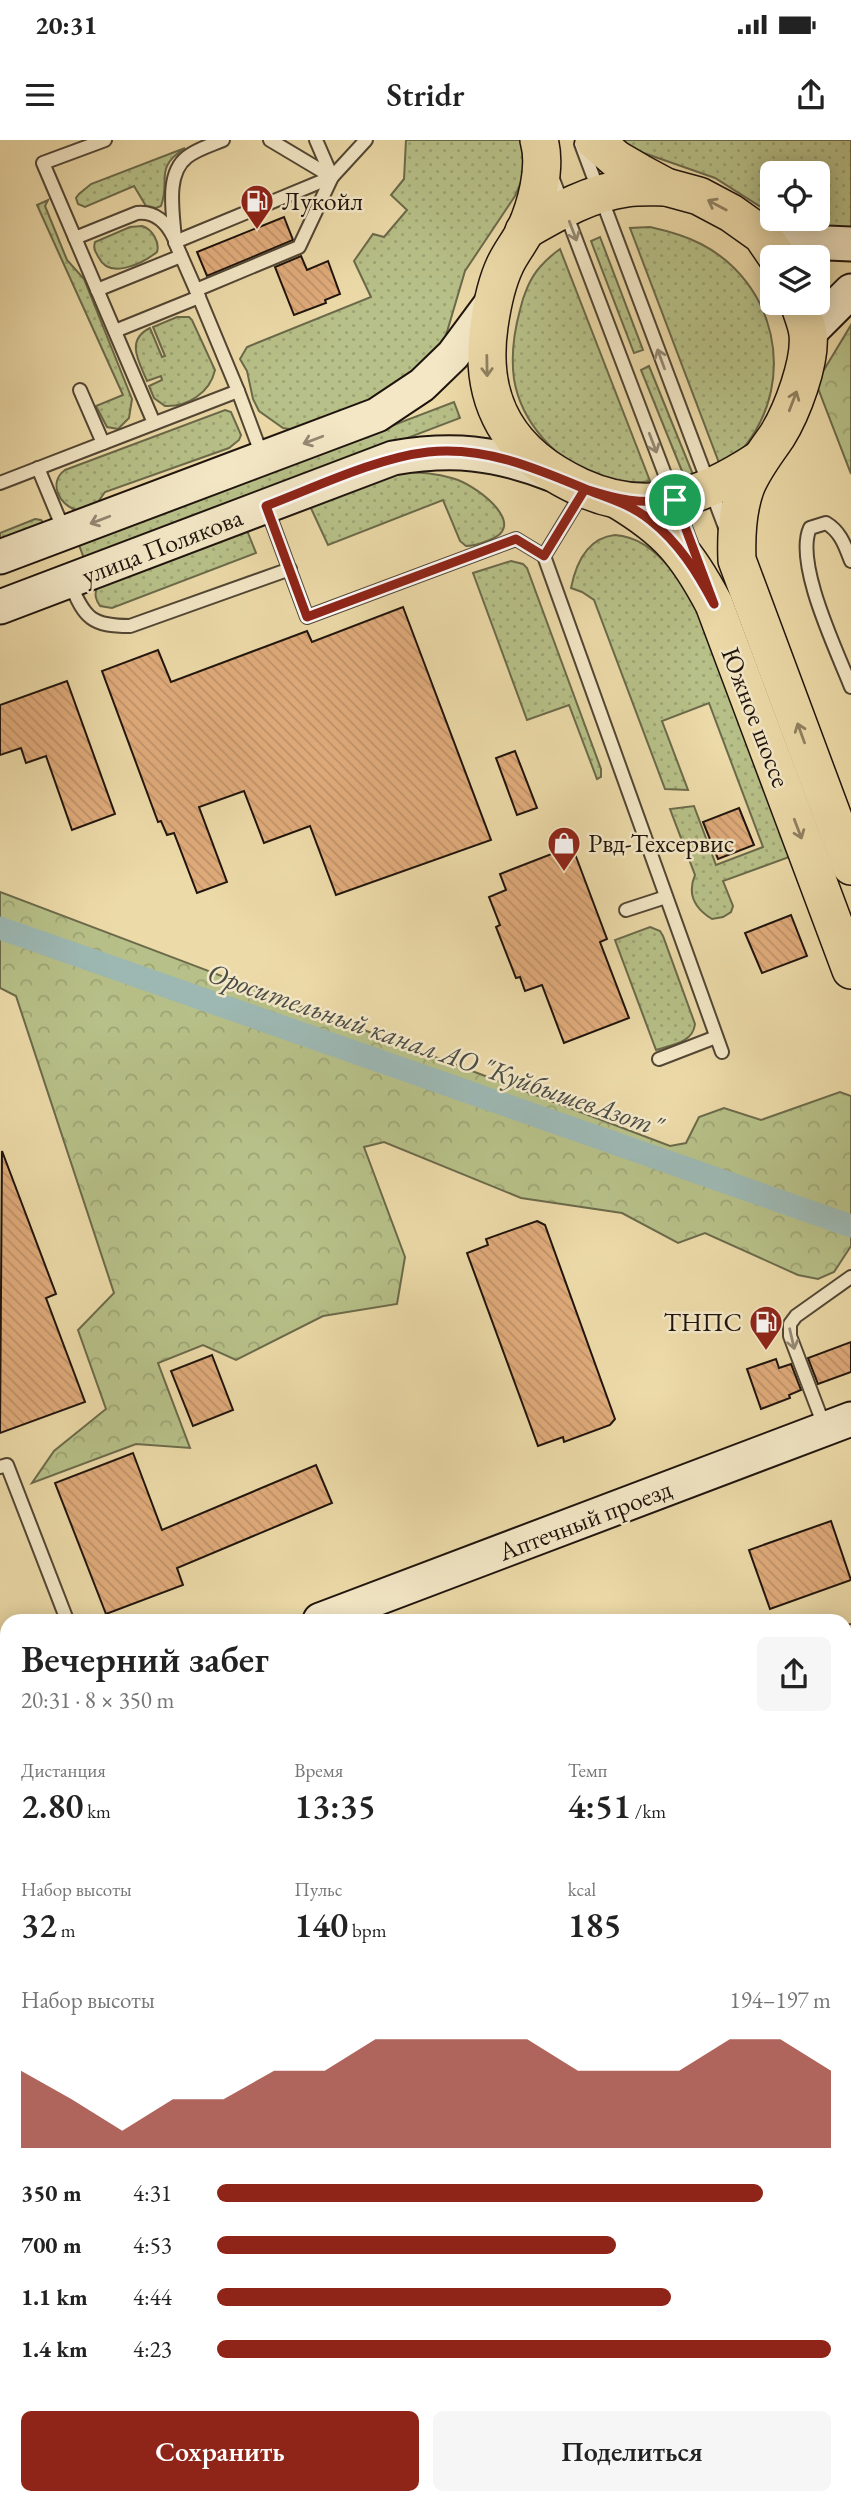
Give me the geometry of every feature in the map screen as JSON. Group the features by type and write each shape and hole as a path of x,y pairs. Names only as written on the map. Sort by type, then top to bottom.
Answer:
{"main road":[{"path":"594,140 617,159 666,187 699,196 731,213 768,245"},
{"name":"Южное шоссе","path":"540,142 536,201 524,231 505,264 493,301 486,344 486,377 496,408 514,438 537,461 649,518 678,545 697,573 714,604 851,970"},
{"path":"524,231 564,208 600,194 627,188 666,187"},
{"path":"778,245 805,242 851,244"},
{"path":"804,319 851,291"},
{"name":"улица Полякова","path":"0,558 377,415 422,385 453,355 493,301"},
{"name":"Южное шоссе","path":"804,319 804,368 794,402 778,435 759,460 740,503 736,534 737,560 851,866"},
{"name":"улица Полякова","path":"0,607 393,458 430,452 464,452 494,456 525,464 588,489"},
{"name":"Южное шоссе","path":"588,489 645,503 675,500 710,488 759,460"},
{"path":"30,546 57,585"},
{"name":"Аптечный проезд","path":"336,1614 838,1424"}],"lane":[{"path":"105,140 43,163 154,423"},
{"path":"175,242 173,181 177,168 187,157 223,140"},
{"path":"270,140 332,177"},
{"path":"316,140 332,177"},
{"path":"115,331 299,247 332,177 366,140"},
{"path":"580,140 737,560"},
{"path":"540,142 714,604"},
{"path":"175,242 332,177"},
{"path":"75,238 137,213 146,212 160,219 169,228 238,391 263,458"},
{"path":"97,290 181,256"},
{"path":"80,390 103,443"},
{"path":"0,482 238,391"},
{"path":"38,468 65,533"},
{"path":"544,556 588,489"},
{"path":"266,506 307,617 516,539 544,556 722,1052"},
{"path":"851,561 841,537 834,528 826,523 810,528 805,538 812,584 851,687"},
{"path":"57,585 78,601 90,618 106,626 131,626 290,569"},
{"path":"626,910 666,897"},
{"path":"659,1059 716,1037"},
{"path":"838,1424 790,1336 790,1324 796,1316 851,1277"},
{"path":"0,1467 8,1465 65,1614"}],"green space":[{"path":"406,140 521,140 524,175 515,196 465,271 444,342 415,385 295,430 283,428 259,411 253,399 247,371 240,359 247,347 371,297 354,261 373,234 384,237 407,210 391,195 404,179"},
{"path":"621,140 851,140 851,228 830,229 830,161 760,161 760,206 715,178 641,152"},
{"path":"185,148 175,155 166,168 161,206 146,206 134,186 85,207 78,204 76,198 91,184"},
{"path":"48,200 45,206 67,260 84,279 132,399 129,418 118,429 107,427 96,406 123,395 37,205"},
{"path":"142,226 154,236 157,252 144,261 127,267 118,269 104,265 95,250 95,242 130,227"},
{"path":"650,227 701,244 726,261 747,282 760,305 760,315 764,315 771,334 774,363 771,392 761,420 745,446 721,468 630,228"},
{"path":"600,237 643,350 634,353 591,241"},
{"path":"560,249 650,481 618,481 583,469 569,461 543,439 524,410 518,395 513,353 521,305 536,271"},
{"path":"177,317 189,317 192,320 215,370 203,392 181,404 165,406 154,398 149,386 162,380 161,376 147,381 138,359 136,345 142,333 150,328 162,357 165,356 153,327"},
{"path":"851,325 851,474 816,383"},
{"path":"649,366 694,477 686,481 641,370"},
{"path":"454,402 460,418 85,561 79,545"},
{"path":"225,410 231,412 241,435 229,448 105,492 93,509 76,510 65,503 58,493 57,481 65,470"},
{"path":"409,472 452,478 478,491 497,508 503,518 504,527 499,535 482,543 466,546 460,541 443,500 328,545 309,504 389,475"},
{"path":"35,519 41,520 46,526 0,541 0,533"},
{"path":"246,528 256,553 112,608 100,606 97,602 97,588"},
{"path":"615,535 631,538 659,557 691,600 706,630 792,856 723,881 733,906 731,912 723,917 712,919 694,900 692,888 695,875 670,809 694,806 716,865 763,847 709,703 662,721 688,790 665,789 594,600 571,588 584,553 597,541"},
{"path":"511,561 527,568 601,769 601,777 597,779 569,705 527,720 473,573"},
{"path":"0,892 670,1146 686,1143 699,1117 724,1108 761,1120 840,1092 851,1096 851,1246 834,1272 818,1279 798,1275 705,1233 678,1243 622,1213 521,1198 384,1142 364,1147 405,1257 397,1304 323,1316 236,1360 203,1345 158,1363 190,1448 136,1444 32,1483 54,1451 106,1409 78,1330 114,1293 16,996 0,988"},
{"path":"650,927 660,931 663,936 695,1024 686,1039 656,1050 615,940"}],"building":[{"path":"284,217 293,240 207,276 197,252"},
{"path":"301,256 307,270 328,261 340,294 325,300 326,303 294,315 275,267"},
{"path":"403,607 491,840 336,895 310,826 264,843 244,791 199,807 227,882 197,893 174,833 167,835 161,821 158,822 102,671 158,650 171,682 307,631 312,642"},
{"path":"67,681 115,814 72,830 46,756 26,763 21,748 0,755 0,705"},
{"path":"515,751 537,808 517,815 496,758"},
{"path":"739,808 754,845 718,859 703,822"},
{"path":"572,846 607,939 600,942 629,1018 564,1043 542,985 525,991 520,977 516,978 496,927 500,925 489,897 506,890 500,874"},
{"path":"791,915 807,956 762,973 745,933"},
{"path":"2,1151 56,1294 46,1298 85,1402 0,1433"},
{"path":"537,1221 545,1225 615,1419 610,1425 564,1442 563,1437 538,1446 467,1253 488,1245 486,1239"},
{"path":"851,1342 851,1372 818,1384 808,1358"},
{"path":"212,1355 233,1410 193,1426 171,1371"},
{"path":"776,1359 779,1368 791,1364 801,1390 789,1395 790,1398 761,1409 747,1369"},
{"path":"133,1453 162,1530 316,1465 332,1503 177,1568 183,1585 106,1614 55,1483"},
{"path":"831,1521 851,1580 770,1609 749,1550"}],"waterway":[{"name":"Оросительный канал АО \"КуйбышевАзот\"","path":"0,928 851,1226"}],"place":[{"name":"Лукойл","path":"257,231"},
{"name":"Рвд-Техсервис","path":"564,873"},
{"name":"ТНПС","path":"766,1352"}],"route":[{"path":"675,500 645,503 614,498 585,489 544,556 516,539 307,617 266,506 393,458 430,452 464,452 494,456 525,464 614,498 649,518 678,545 714,604 675,500"}]}
